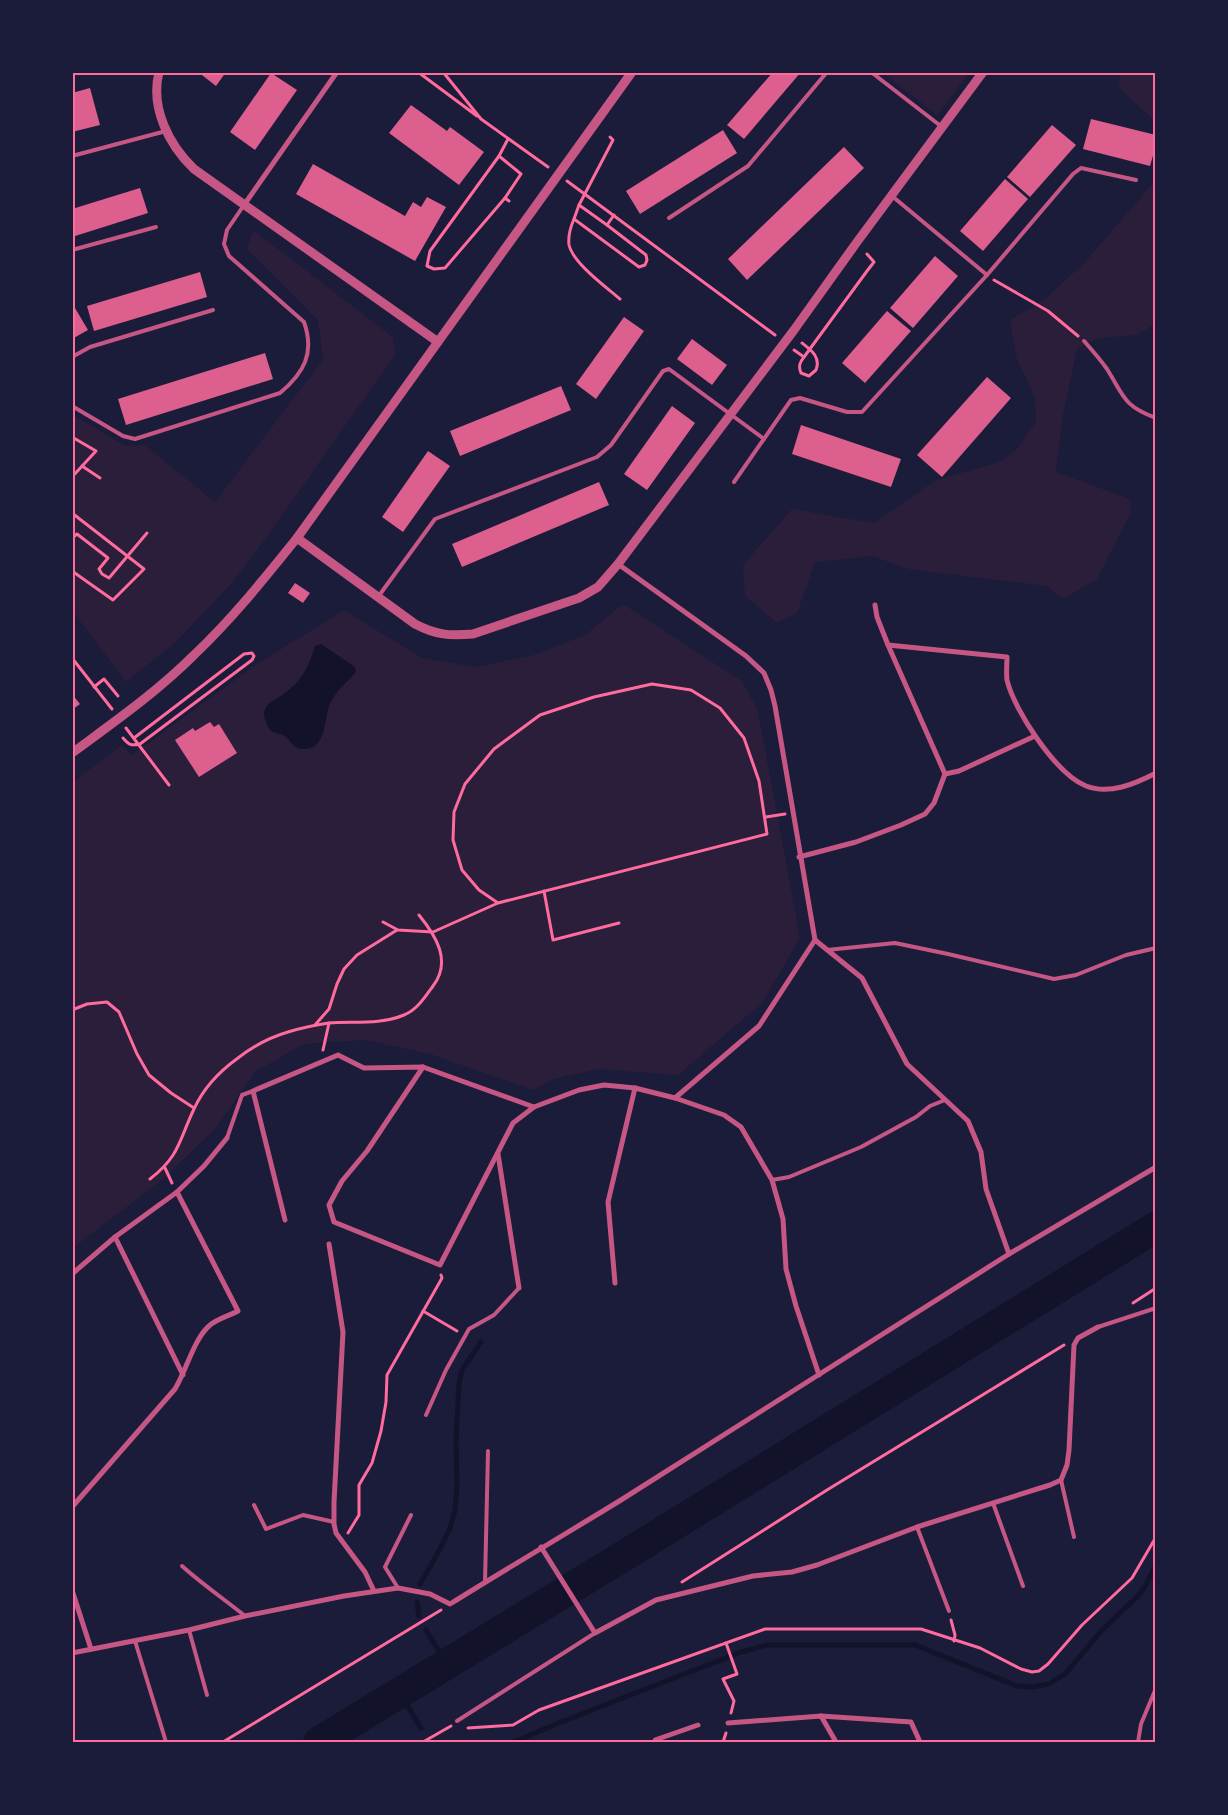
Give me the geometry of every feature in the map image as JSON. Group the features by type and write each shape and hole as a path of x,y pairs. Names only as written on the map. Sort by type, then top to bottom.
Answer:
{"street":[{"path":"159,72 158,96 160,115 166,130 183,158 194,169 438,342"},
{"path":"244,205 337,72"},
{"path":"72,753 133,708 193,656 250,597 297,538 632,72"},
{"path":"297,538 415,624 436,634 456,636 473,634 579,598 598,587 618,564 731,415 983,72"},
{"path":"618,564 746,656 764,674 775,706 799,857 815,940 862,978 908,1064 968,1121 981,1152 986,1189 1009,1254"},
{"path":"799,857 856,842 925,814 934,803 945,774 888,645 875,605"},
{"path":"888,645 1007,657 1007,679 1015,700 1035,736 1055,760 1075,779 1086,786 1102,789 1115,788 1132,784 1156,773"},
{"path":"945,774 959,771 1035,736"},
{"path":"674,1098 759,1026 815,940"},
{"path":"285,1220 253,1090 338,1055 364,1068 423,1067 534,1107"},
{"path":"423,1067 367,1150 342,1180 329,1205 334,1222 440,1265 513,1123 534,1107 579,1090 604,1085 635,1088 674,1098 724,1115 741,1127 772,1180 783,1219 786,1269 819,1375"},
{"path":"615,1283 608,1202 635,1088"},
{"path":"72,1274 115,1238 177,1192 204,1166 227,1138"},
{"path":"498,1154 519,1288"},
{"path":"72,1653 374,1591 398,1588 430,1594 450,1604 571,1531 1009,1254 1156,1167"},
{"path":"72,1507 175,1389 183,1375 190,1355 209,1326 238,1311 177,1192"},
{"path":"115,1238 183,1375"},
{"path":"329,1244 343,1332 334,1522 336,1533 365,1572 374,1591"},
{"path":"542,1549 593,1631 656,1600 753,1576 792,1572 917,1527 1050,1485 1061,1480 1067,1465 1074,1345 1078,1338 1098,1327"},
{"path":"72,1590 91,1649"},
{"path":"821,1716 836,1742"},
{"path":"728,1723 821,1716 911,1722 920,1742"},
{"path":"655,1742 655,1740 698,1725"}],"lane":[{"path":"669,218 748,166 827,72"},
{"path":"871,72 942,127"},
{"path":"72,156 166,130"},
{"path":"734,482 791,400 800,398 847,412 862,412 987,275 1081,168 1136,180"},
{"path":"891,196 987,275"},
{"path":"72,406 123,436 136,439 280,393 302,371 308,354 308,334 304,322 229,256 224,244 227,230 244,205"},
{"path":"72,250 156,227"},
{"path":"72,357 90,347 212,310"},
{"path":"1084,341 1107,369 1123,398 1140,412 1156,418"},
{"path":"378,597 435,519 597,457 611,445 662,371 669,369 764,439"},
{"path":"826,950 895,943 1054,979 1076,975 1126,955 1156,948"},
{"path":"227,1138 242,1095 253,1090"},
{"path":"772,1180 789,1177 861,1147 916,1117 930,1106 945,1100"},
{"path":"426,1415 446,1370 469,1329 494,1315 519,1288"},
{"path":"1098,1327 1156,1308"},
{"path":"485,1582 488,1451"},
{"path":"1061,1480 1074,1537"},
{"path":"993,1504 1023,1586"},
{"path":"254,1505 266,1529 303,1515 334,1522"},
{"path":"398,1588 385,1567 411,1516"},
{"path":"917,1527 949,1611"},
{"path":"182,1566 200,1583 245,1616"},
{"path":"189,1630 207,1695"},
{"path":"457,1721 593,1631"},
{"path":"134,1641 166,1742"},
{"path":"1138,1742 1141,1724 1156,1688"}],"path":[{"path":"418,72 518,146"},
{"path":"443,72 481,119"},
{"path":"610,137 613,140 579,205 569,231 570,247 578,260 620,299"},
{"path":"499,156 520,174 505,198 445,268 434,269 427,266 430,251 499,156 508,139"},
{"path":"505,198 509,201"},
{"path":"574,219 639,267 646,265 646,255 579,205"},
{"path":"601,206 751,317"},
{"path":"606,224 614,215"},
{"path":"802,343 814,352 818,362 816,370 809,376 801,373 799,369 800,363 804,357 867,270 874,262 867,254"},
{"path":"987,275 1048,311 1084,341"},
{"path":"72,437 96,451 72,477"},
{"path":"82,466 100,478"},
{"path":"72,513 144,569 114,600 72,571"},
{"path":"72,538 77,534 108,558 99,569 102,574 109,578 147,533"},
{"path":"123,738 128,744 133,746 140,744 252,660 254,656 252,653 244,654 134,738"},
{"path":"72,658 118,716"},
{"path":"94,687 104,679 118,696"},
{"path":"383,922 398,930 433,932 498,904 767,834 766,817 759,780 744,738 720,708 691,690 652,684 594,697 540,715 494,749 465,784 454,812 453,840 462,870 479,890 498,904"},
{"path":"123,724 169,785"},
{"path":"766,817 793,812"},
{"path":"544,891 553,940 619,923"},
{"path":"150,1179 165,1168 174,1156 194,1108 212,1082 237,1058 286,1032 329,1023 377,1022 405,1015 422,1002 436,982 442,966 441,951 433,932 420,915"},
{"path":"316,1026 329,1008 344,969 357,955 398,930"},
{"path":"72,1010 87,1004 107,1002 119,1012 137,1054 149,1075 171,1093 194,1108"},
{"path":"320,1063 329,1023"},
{"path":"165,1168 177,1192"},
{"path":"349,1532 359,1515 359,1485 372,1464 381,1432 386,1402 387,1375 393,1368 442,1278 440,1265"},
{"path":"1131,1304 1156,1288"},
{"path":"423,1311 466,1336"},
{"path":"678,1584 819,1495 1067,1344"},
{"path":"466,1728 513,1726 539,1710 758,1631 795,1628 921,1629 980,1648 1021,1669 1032,1672 1039,1671 1048,1664 1082,1625 1132,1578 1156,1537"},
{"path":"223,1742 450,1604"},
{"path":"949,1611 955,1635 954,1641"},
{"path":"723,1742 734,1701 723,1679 737,1674 726,1644"},
{"path":"423,1742 457,1721"},
{"path":"450,1727 457,1728"}],"shaded area":[{"path":"883,73 969,73 937,115"},
{"path":"1120,73 1150,73 1155,77 1155,121 1119,88"},
{"path":"1155,181 1155,324 1137,335 1099,338 1077,349 1062,419 1056,472 1130,499 1131,513 1097,579 1067,597 1059,597 1047,586 908,569 872,556 815,562 797,613 777,623 745,596 743,565 792,509 874,523 936,480 1000,462 1018,448 1036,422 1035,397 1017,360 1010,320 1045,299 1085,262"},
{"path":"253,230 393,337 395,355 266,538 231,584 176,642 126,682 73,612 73,415 126,446 145,445 215,502 323,359 318,320 247,249"},
{"path":"623,604 742,681 758,711 800,938 762,1003 678,1075 598,1069 553,1079 533,1090 430,1054 365,1040 304,1044 255,1072 215,1129 162,1180 73,1248 73,782 122,745 132,755 257,664 344,610 422,658 475,667 534,655 585,635"},
{"path":"321,644 355,667 356,672 333,697 321,738 317,744 312,748 301,749 295,747 285,736 271,731 265,721 264,712 269,704 297,683 308,666 315,646"}],"building":[{"path":"198,72 226,72 216,86"},
{"path":"773,72 801,72 744,139 727,125"},
{"path":"271,73 297,90 255,150 230,132"},
{"path":"90,88 100,125 72,132 72,93"},
{"path":"411,105 447,131 450,127 484,152 459,185 389,133"},
{"path":"1091,119 1156,135 1156,145 1150,166 1083,149"},
{"path":"1052,125 1076,145 1030,197 1007,177"},
{"path":"723,130 737,153 640,214 626,191"},
{"path":"844,147 864,168 747,280 728,259"},
{"path":"313,164 405,216 413,202 421,207 427,197 446,207 415,261 296,194"},
{"path":"1005,179 1028,199 983,251 960,231"},
{"path":"140,188 148,213 72,237 72,209"},
{"path":"935,256 958,276 913,328 890,308"},
{"path":"200,272 207,297 94,331 87,306"},
{"path":"75,308 88,330 72,339 72,310"},
{"path":"887,311 911,331 865,383 842,363"},
{"path":"624,317 644,331 596,399 576,384"},
{"path":"692,339 727,365 712,385 677,359"},
{"path":"265,353 273,379 126,425 118,399"},
{"path":"987,377 1011,398 942,477 917,455"},
{"path":"561,386 571,410 460,456 450,431"},
{"path":"672,406 695,423 647,490 624,474"},
{"path":"801,425 901,459 891,487 792,454"},
{"path":"428,451 450,466 403,532 382,517"},
{"path":"599,482 609,505 462,567 452,544"},
{"path":"295,583 310,593 303,603 288,593"},
{"path":"72,694 80,704 72,710"},
{"path":"210,722 214,727 219,724 237,753 199,777 175,740 193,728 195,731"}],"waterway":[{"path":"319,1742 1156,1227"},
{"path":"420,1584 450,1528 455,1510 459,1384 462,1370 481,1342"},
{"path":"514,1742 741,1652 767,1645 915,1645 1017,1686 1031,1687 1049,1684 1065,1674 1102,1630 1137,1597 1146,1585 1156,1565"},
{"path":"417,1602 419,1616"},
{"path":"426,1630 447,1664"},
{"path":"400,1693 421,1728"}]}
